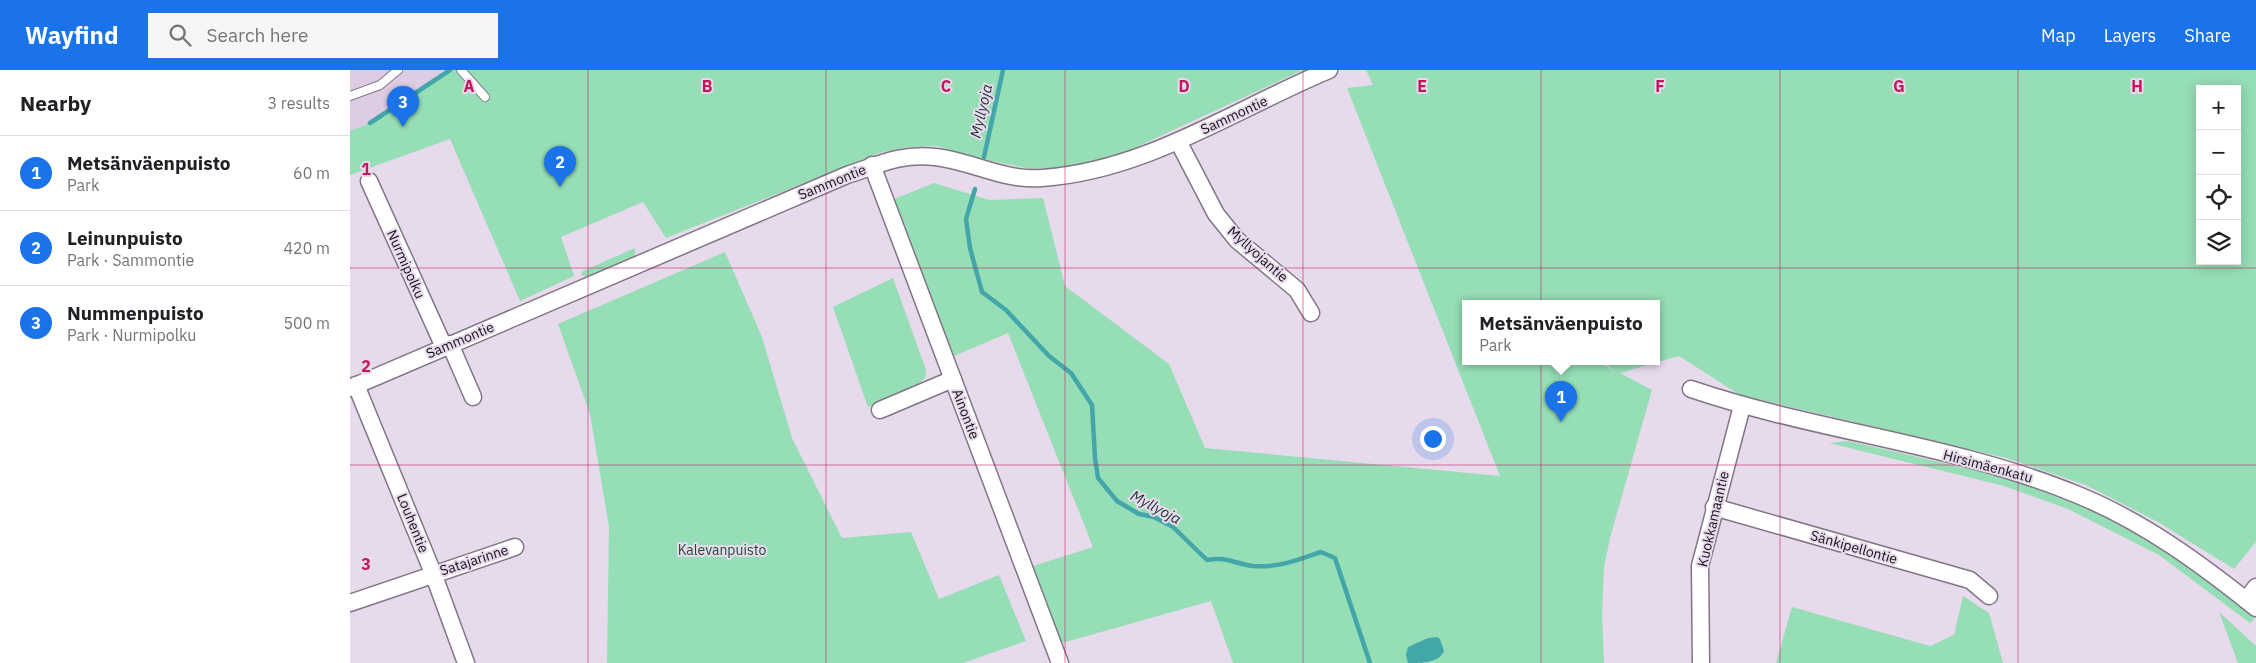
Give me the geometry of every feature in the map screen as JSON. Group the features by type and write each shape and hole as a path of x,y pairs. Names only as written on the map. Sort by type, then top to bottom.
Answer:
{"street":[{"name":"Sammontie","path":"353,387 872,165 894,158 936,157 996,174 1041,178 1083,172 1178,141 1328,70"},
{"name":"Myllyojantie","path":"1178,141 1216,214 1237,240 1298,290 1311,314"},
{"name":"Ainontie","path":"872,165 1060,663"},
{"name":"Nurmipolku","path":"369,181 473,397"},
{"path":"880,410 953,379"},
{"name":"Louhentie","path":"353,387 434,573 466,663"},
{"name":"Hirsimäenkatu","path":"1691,389 1742,406 2001,468 2079,495 2150,531 2253,599"},
{"name":"Kuokkamaantie","path":"1701,663 1700,566 1742,406"},
{"name":"Sänkipellontie","path":"1714,507 1970,580 1990,596"},
{"name":"Satajarinne","path":"350,603 515,547"}],"lane":[{"path":"350,96 380,85 398,70"},
{"path":"461,70 485,97"}],"shaded area":[{"path":"350,70 450,70 370,123 350,131"},
{"path":"1437,637 1440,639 1444,651 1442,655 1429,662 1408,663 1406,655 1408,647 1428,638"}],"green space":[{"path":"450,70 1303,70 1128,151 1081,165 1031,169 967,156 938,146 908,147 882,152 666,238 643,202 561,237 574,276 520,301 450,139 350,175 350,131 370,123"},
{"path":"1366,70 2256,70 2256,542 2234,569 2158,522 2086,485 2006,458 1740,395 1679,356 1660,361 1660,300 1462,300 1462,365 1604,365 1615,372 1607,365 1648,365 1620,373 1652,390 1610,538 1604,567 1602,615 1604,663 1233,663 1211,601 1062,643 1030,567 1093,547 1008,333 954,356 892,200 934,183 989,200 1043,198 1065,286 1169,364 1205,448 1500,476 1347,88 1373,85"},
{"path":"635,248 635,256 587,277 581,275 583,271"},
{"name":"Kalevanpuisto","path":"725,252 762,337 792,438 842,538 911,532 939,599 999,575 1026,641 963,663 607,663 609,527 590,414 558,324"},
{"path":"893,278 926,370 925,378 915,387 868,407 833,307"},
{"path":"1848,441 2017,480 2068,499 2149,539 2183,562 2255,618 2250,623 2159,555 2068,509 2004,486 1829,443"},
{"path":"1963,596 1989,613 2003,663 1776,663 1792,607 1930,646 1954,635"},
{"path":"2219,612 2256,646 2256,663 2238,663"}],"waterway":[{"path":"370,123 450,70"},
{"name":"Myllyoja","path":"984,157 1003,70"},
{"name":"Myllyoja","path":"975,189 966,219 970,248 982,292 1006,310 1049,356 1071,373 1092,405 1098,478 1117,501 1139,514 1154,517 1173,527 1207,560 1220,559 1253,566 1271,566 1288,563 1321,552 1335,558 1370,663"}],"place":[{"name":"Nummenpuisto","path":"403,127"},
{"name":"Leinunpuisto","path":"560,187"},
{"name":"Metsänväenpuisto","path":"1561,422"}]}
